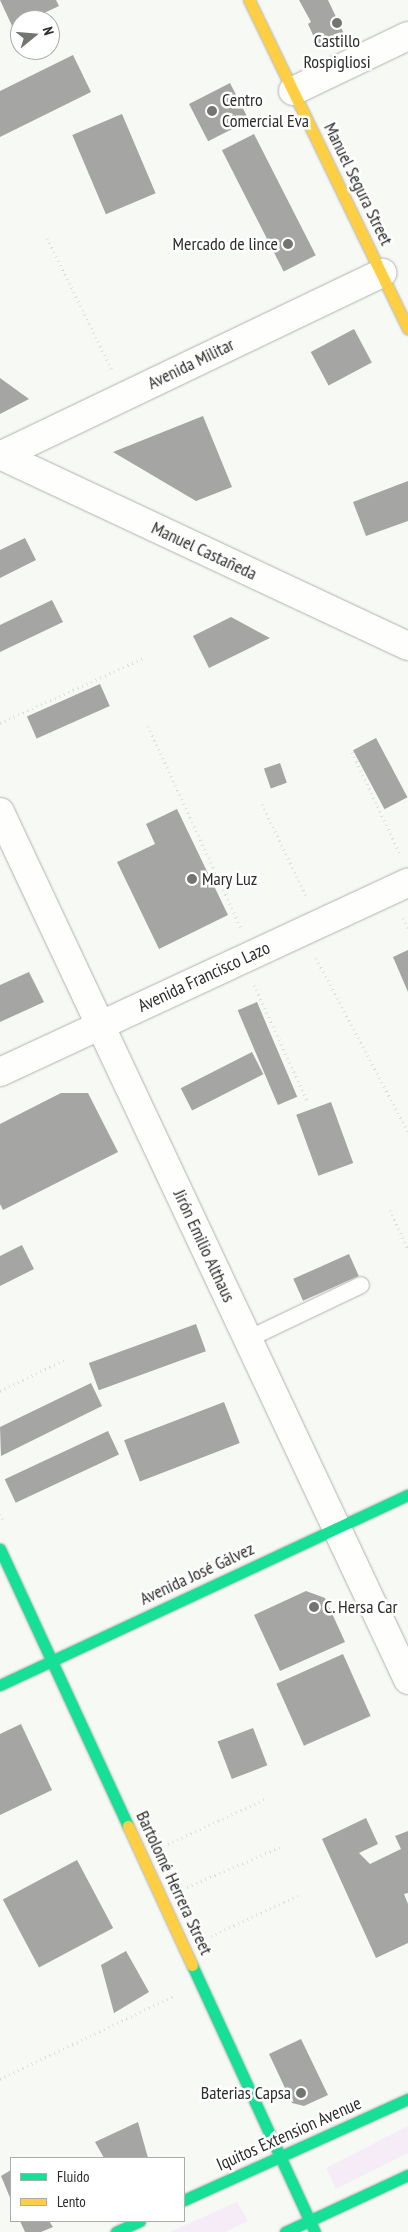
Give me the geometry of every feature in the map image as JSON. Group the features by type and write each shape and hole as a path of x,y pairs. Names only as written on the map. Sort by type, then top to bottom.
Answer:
{"street":[{"name":"Manuel Segura Street","path":"249,0 408,329"},
{"path":"293,90 408,36"},
{"name":"Avenida Militar","path":"0,456 382,273"},
{"name":"Manuel Castañeda","path":"0,456 408,646"},
{"name":"Jirón Emilio Althaus","path":"0,812 408,1680"},
{"name":"Avenida Francisco Lazo","path":"0,1072 311,928 406,873"},
{"name":"Avenida José Gálvez","path":"0,1685 408,1495"},
{"name":"Bartolomé Herrera Street","path":"0,1549 53,1660 315,2232"},
{"name":"Iquitos Extension Avenue","path":"185,2200 408,2099"},
{"path":"285,2232 408,2175"},
{"path":"116,2232 138,2222"}],"lane":[{"path":"248,1339 361,1285"}],"path":[{"path":"47,238 124,396"},
{"path":"0,723 144,658"},
{"path":"148,726 307,1100"},
{"path":"352,752 406,873"},
{"path":"262,804 311,928 408,1132"},
{"path":"390,1210 408,1249"},
{"path":"0,1391 64,1360"},
{"path":"143,1856 267,1798"},
{"path":"162,1897 283,1846"},
{"path":"185,1948 299,1895"},
{"path":"0,2079 201,1983"}],"shaded area":[{"path":"408,2126 408,2153 336,2189 326,2168"},
{"path":"237,2202 248,2221 225,2232 170,2232"}],"building":[{"path":"0,0 56,0 59,6 50,10 10,10 10,22"},
{"path":"299,0 328,0 345,36 319,48 308,24 311,22"},
{"path":"73,55 91,92 0,137 0,91"},
{"path":"230,83 249,120 208,141 189,104"},
{"path":"122,114 156,193 106,214 72,135"},
{"path":"254,134 316,255 284,272 222,150"},
{"path":"354,329 372,363 329,386 311,352"},
{"path":"0,378 29,399 0,414"},
{"path":"203,416 232,487 196,501 113,452"},
{"path":"408,481 408,521 366,536 353,502"},
{"path":"25,538 36,560 0,578 0,550"},
{"path":"52,600 63,622 0,652 0,625"},
{"path":"231,617 270,638 209,668 193,636"},
{"path":"100,684 110,706 37,738 27,717"},
{"path":"376,738 407,797 384,809 353,750"},
{"path":"280,763 287,783 271,788 264,769"},
{"path":"177,809 228,915 159,949 117,862 155,844 146,824"},
{"path":"408,950 408,992 393,957"},
{"path":"29,972 44,1002 0,1022 0,985"},
{"path":"257,1002 297,1097 278,1105 238,1010"},
{"path":"252,1052 263,1074 192,1111 181,1088"},
{"path":"61,1093 88,1093 118,1152 3,1210 0,1204 0,1124"},
{"path":"331,1102 353,1163 318,1176 296,1115"},
{"path":"22,1245 34,1269 0,1286 0,1256"},
{"path":"349,1254 359,1276 303,1301 293,1279"},
{"path":"196,1324 206,1351 99,1390 89,1363"},
{"path":"91,1383 102,1406 1,1456 0,1427"},
{"path":"224,1402 240,1443 140,1481 124,1440"},
{"path":"108,1431 119,1455 16,1503 5,1479"},
{"path":"306,1591 325,1598 345,1642 280,1671 254,1615"},
{"path":"343,1654 371,1716 304,1746 276,1684"},
{"path":"21,1724 52,1790 0,1815 0,1734"},
{"path":"253,1728 267,1765 232,1779 218,1742"},
{"path":"366,1818 378,1844 359,1853 370,1864 401,1849 395,1836 408,1831 408,1893 404,1894 408,1904 408,1943 376,1958 322,1839"},
{"path":"77,1860 113,1928 39,1967 3,1899"},
{"path":"126,1951 149,1992 114,2013 101,1965"},
{"path":"301,2039 328,2095 304,2106 292,2103 269,2054"},
{"path":"138,2122 148,2157 103,2157 95,2142"},
{"path":"10,2171 10,2198 1,2176"},
{"path":"20,2222 50,2222 53,2227 41,2232 25,2232"}],"traffic: fast":[{"path":"0,1685 408,1495"},
{"path":"0,1549 128,1826"},
{"path":"192,1965 315,2232"},
{"path":"185,2200 408,2099"},
{"path":"285,2232 408,2175"},
{"path":"116,2232 138,2222"}],"traffic: slow":[{"path":"249,0 408,329"},
{"path":"128,1826 192,1965"}],"place":[{"name":"Castillo Rospigliosi","path":"337,23"},
{"name":"Centro Comercial Eva","path":"212,111"},
{"name":"Mercado de lince","path":"288,244"},
{"name":"Mary Luz","path":"192,879"},
{"name":"C. Hersa Car","path":"314,1607"},
{"name":"Baterias Capsa","path":"301,2093"}]}
